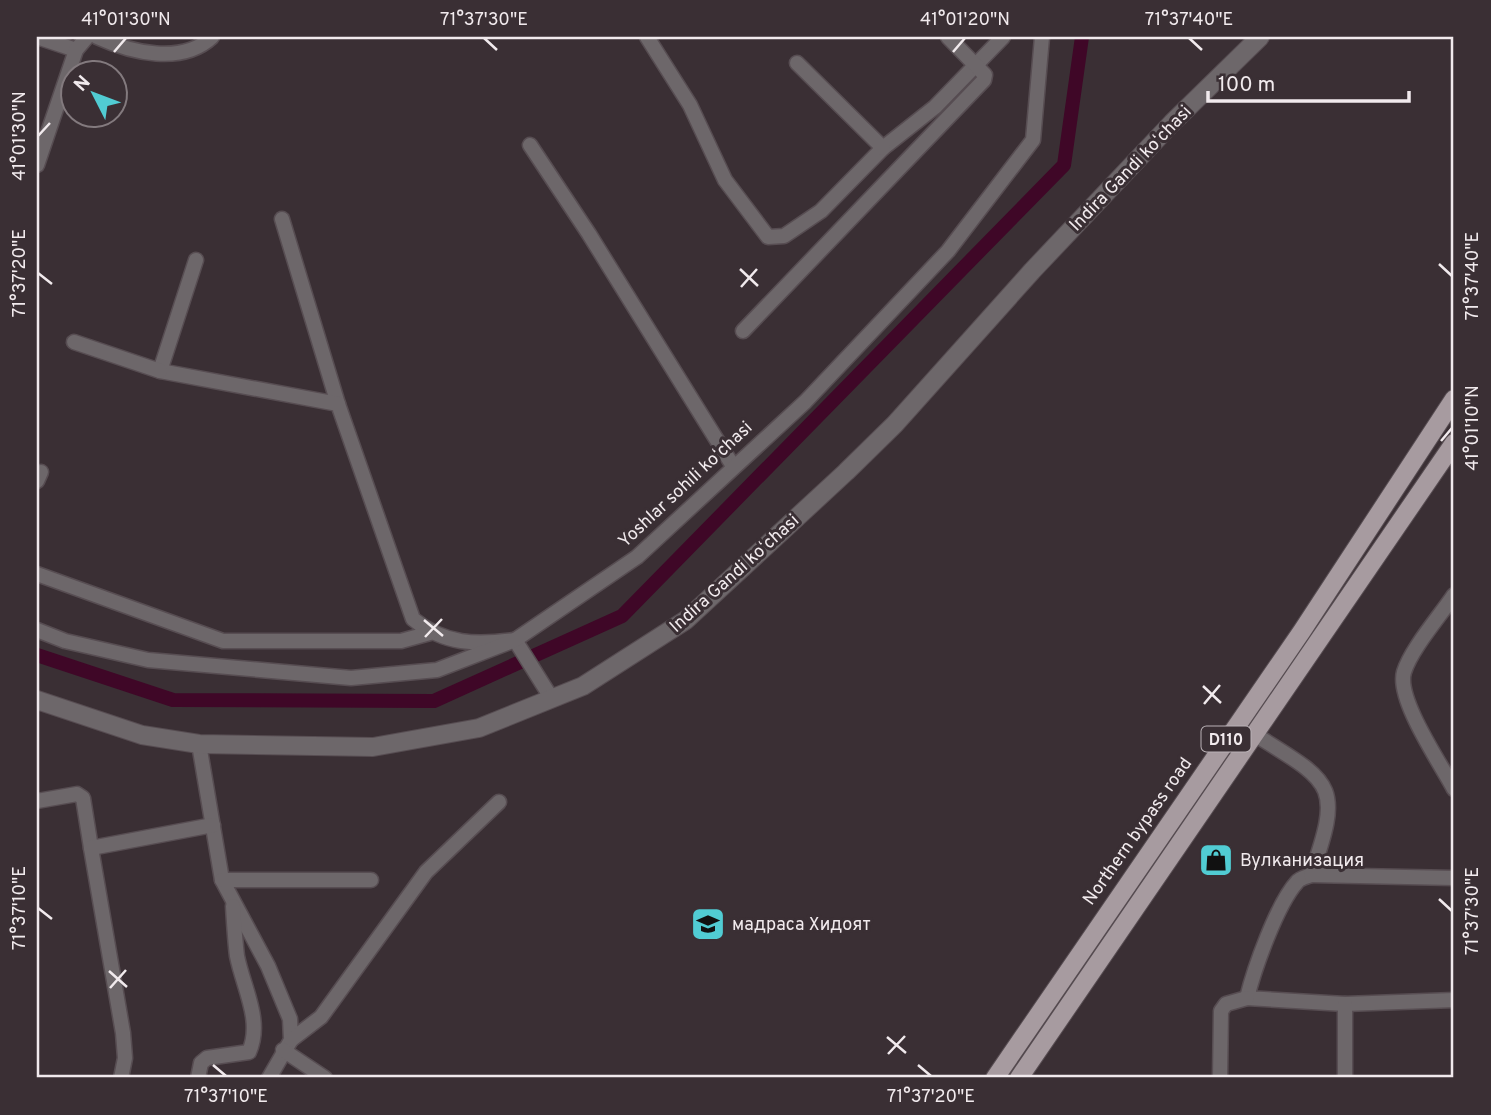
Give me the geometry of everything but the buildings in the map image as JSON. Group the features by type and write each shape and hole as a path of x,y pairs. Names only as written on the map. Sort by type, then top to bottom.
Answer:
{"main road":[{"name":"Northern bypass road","path":"995,1078 1302,631 1454,399"},
{"name":"D110","path":"1019,1078 1454,443"},
{"path":"1302,631 1318,642"},
{"path":"1061,979 1080,989"}],"street":[{"path":"37,37 76,50"},
{"path":"37,165 76,50 87,37"},
{"path":"97,37 135,48 183,54 200,49 212,37"},
{"path":"648,37 690,105 725,180 768,237 784,236 821,211 883,148 935,107 1003,37"},
{"path":"743,331 984,79 985,75 977,65 948,37"},
{"name":"Yoshlar sohili koʻchasi","path":"37,630 65,641 148,660 351,678 438,670 515,640 637,557 805,402 948,251 1033,140 1042,37"},
{"name":"Indira Gandi koʻchasi","path":"37,700 142,735 199,744 373,747 479,728 583,686 686,620 846,472 895,425 1032,271 1172,123 1260,37"},
{"path":"797,63 883,148"},
{"path":"530,145 589,234 733,466"},
{"path":"282,219 338,404 413,619 430,633 478,645 515,640 552,699"},
{"path":"160,371 196,260"},
{"path":"74,342 160,371 338,404"},
{"path":"37,574 223,641 401,641 430,633"},
{"path":"1454,596 1404,672 1403,682 1415,717 1454,789"},
{"path":"1254,734 1313,773 1324,786 1330,803 1328,826 1311,875"},
{"path":"199,744 222,880 268,966 290,1018 287,1045"},
{"path":"37,801 77,794 83,798 123,1033 125,1058 121,1078"},
{"path":"269,1078 287,1045 321,1017 426,872 499,802"},
{"path":"91,848 213,825"},
{"path":"1247,998 1252,977 1283,906 1298,880 1311,875 1454,878"},
{"path":"222,880 371,880"},
{"path":"198,1078 201,1063 207,1058 249,1052 255,1039 252,1013 237,956 232,896"},
{"path":"1220,1078 1220,1011 1226,1004 1247,998 1345,1004 1454,1000"},
{"path":"1345,1004 1345,1078"},
{"path":"287,1045 325,1078"}],"waterway":[{"path":"37,655 173,700 434,701 622,616 1064,165 1082,37"}],"place":[{"name":"Вулканизация","path":"1216,860"},
{"name":"мадраса Хидоят","path":"708,924"}]}
